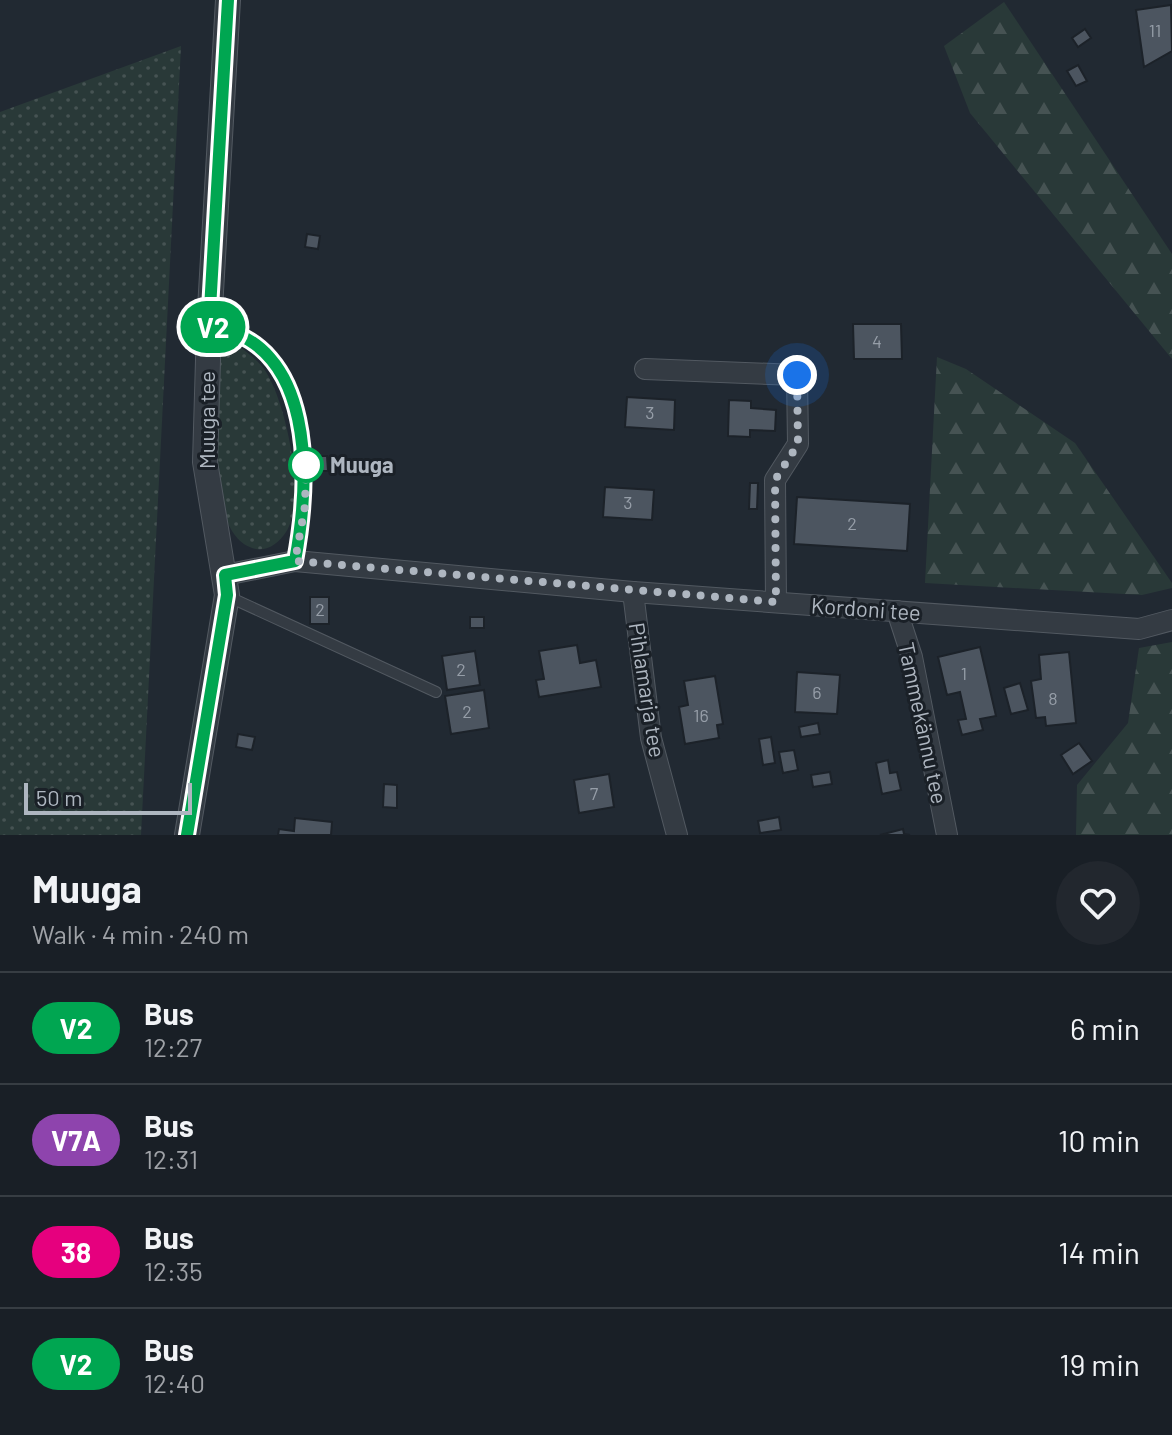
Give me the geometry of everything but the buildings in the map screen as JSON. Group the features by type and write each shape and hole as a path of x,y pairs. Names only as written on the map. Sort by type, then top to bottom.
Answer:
{"street":[{"name":"Muuga tee","path":"187,835 226,585 208,497 205,462 209,326 228,0"},
{"path":"645,369 797,375 798,444 775,480 776,602"},
{"name":"Kordoni tee","path":"226,585 295,561 633,592 1139,629 1172,620"},
{"name":"Pihlamarja tee","path":"633,592 651,738 677,835"},
{"name":"Tammekännu tee","path":"897,611 912,657 947,835"}],"lane":[{"path":"209,326 247,336 265,350 290,394 306,465 305,506 295,561"},
{"path":"226,585 436,692"}],"green space":[{"path":"1004,2 1172,254 1172,359 970,113 944,46"},
{"path":"181,46 141,835 0,835 0,112"},
{"path":"240,347 266,372 273,386 287,428 294,475 292,517 280,540 265,549 256,549 239,540 227,521 216,467 218,362 228,349"},
{"path":"937,357 966,369 1075,443 1172,583 1172,588 1142,595 925,583"},
{"path":"1172,642 1172,835 1076,835 1077,785 1128,723 1139,648"}],"bus line":[{"name":"V2","path":"187,835 227,595 225,575 272,563 295,561 305,506 306,465 299,428 290,394 278,368 265,350 247,336 230,329 209,326 228,0"}],"place":[{"name":"Muuga","path":"306,465"}],"route":[{"path":"306,465 305,506 295,561 776,602 775,480 798,444 797,375"}]}
